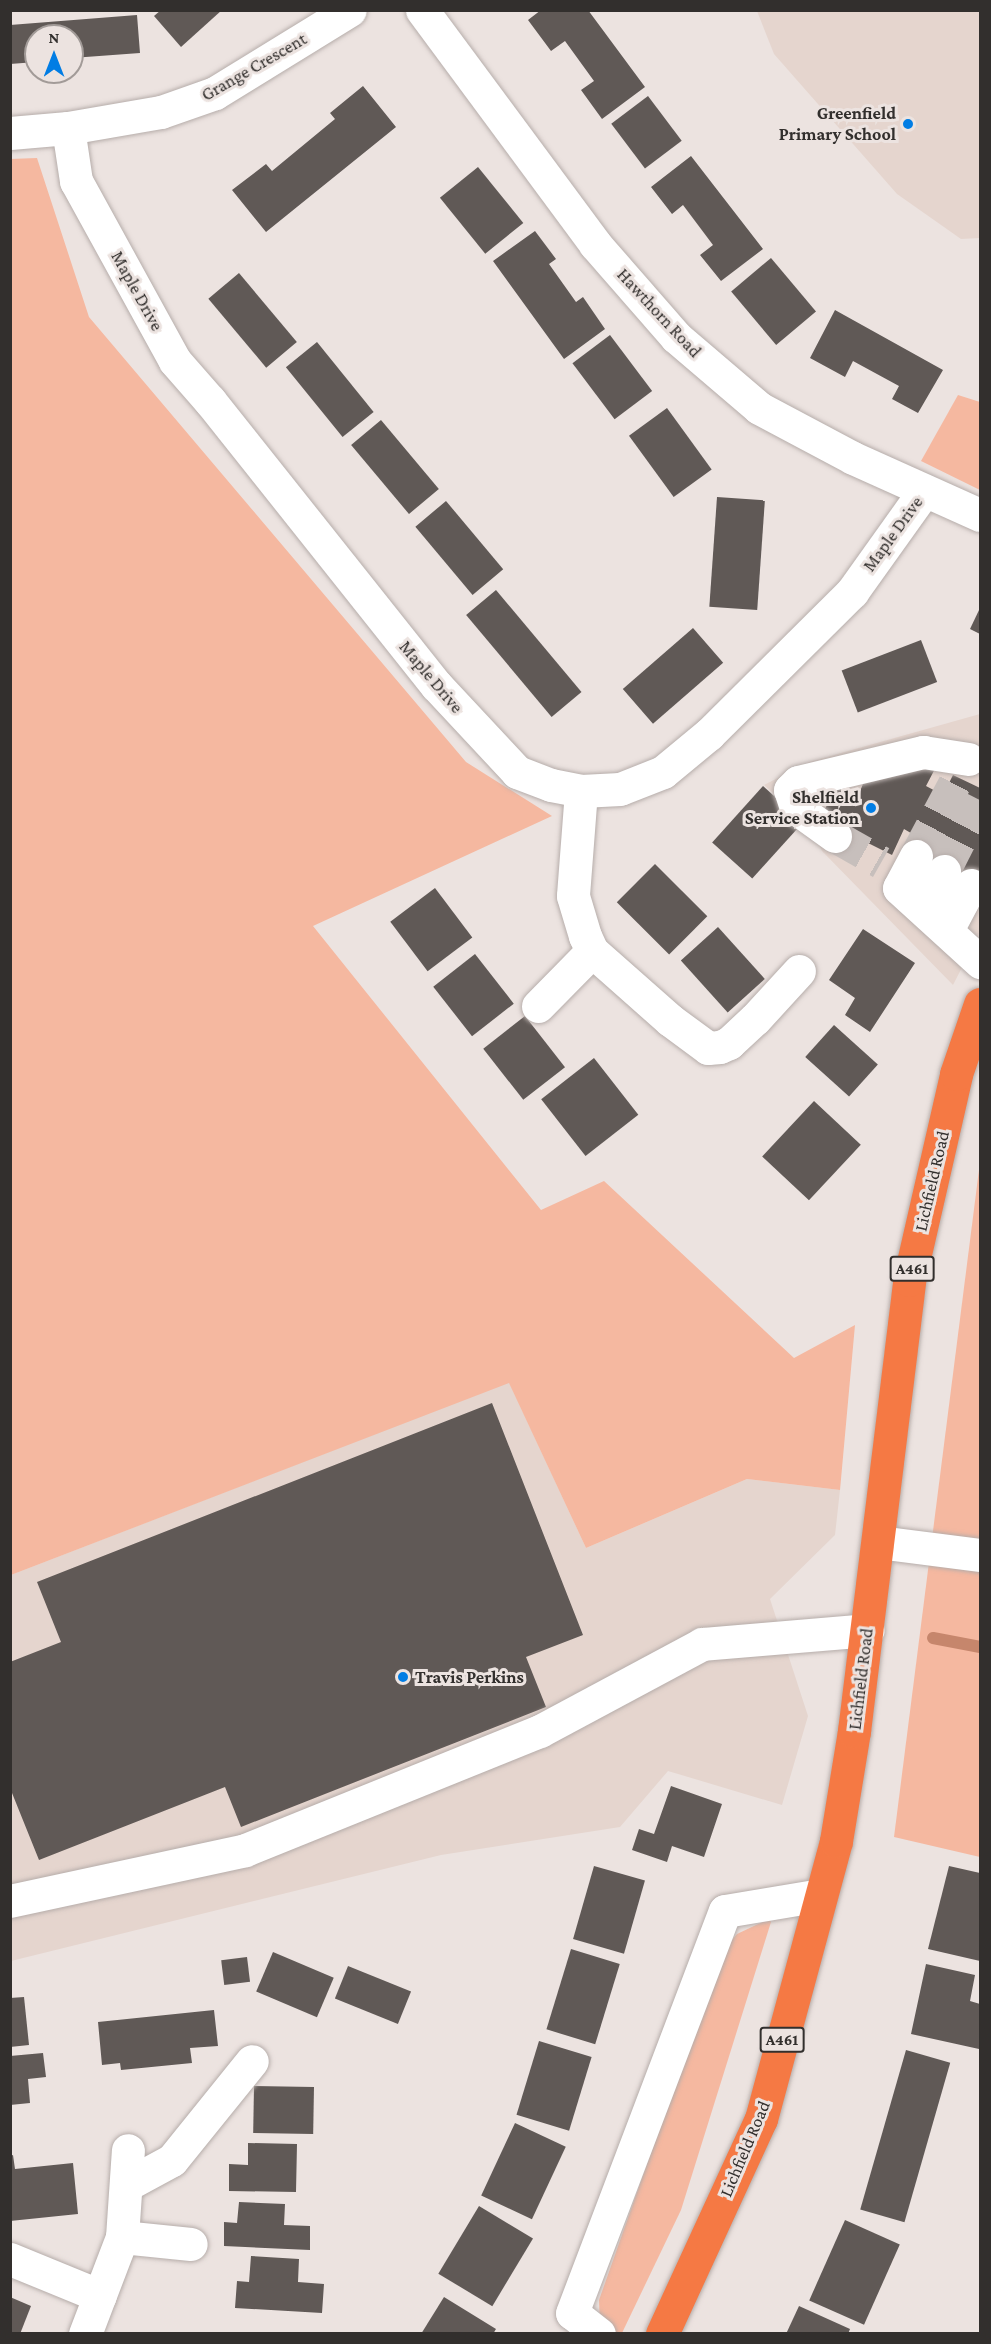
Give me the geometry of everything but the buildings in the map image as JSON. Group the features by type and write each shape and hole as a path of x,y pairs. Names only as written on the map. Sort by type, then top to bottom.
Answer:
{"highway":[{"name":"Lichfield Road","path":"662,2334 761,2119 836,1841 867,1630 909,1280 956,1074 981,1004"}],"street":[{"name":"Grange Crescent","path":"10,133 68,128 161,112 215,93 350,10"},
{"name":"Hawthorn Road","path":"422,10 595,244 676,337 759,408 853,458 981,515"},
{"name":"Maple Drive","path":"68,128 76,181 175,361 452,703 517,772 551,785 581,791 620,789 663,772 709,734 852,592 924,491"},
{"path":"835,836 796,808 790,790 798,782 923,752 972,760"},
{"path":"581,791 573,896 592,951 670,1020 708,1048 720,1047 729,1043 755,1019 799,971"},
{"path":"935,920 944,870 890,875 935,920 981,962"},
{"path":"538,1006 592,951"},
{"path":"878,1542 981,1555"},
{"path":"10,1901 245,1850 540,1731 702,1644 867,1630"},
{"path":"598,2334 572,2313 725,1911 821,1895"},
{"path":"126,2185 172,2160 252,2061"},
{"path":"84,2334 122,2237 128,2150"},
{"path":"122,2237 191,2244"},
{"path":"10,2259 100,2296"}],"shaded area":[{"name":"Greenfield Primary School","path":"757,11 980,11 980,238 961,239 897,194 774,54"},
{"path":"37,158 89,317 466,762 552,816 313,926 541,1210 604,1181 794,1358 855,1325 840,1490 747,1479 586,1548 509,1383 11,1575 10,159"},
{"path":"958,395 980,402 980,490 921,461"},
{"path":"980,714 980,932 953,985 822,851 810,827 764,785 809,762"},
{"path":"980,1162 980,1857 894,1837"},
{"name":"Travis Perkins","path":"509,1382 586,1548 747,1479 840,1490 835,1535 770,1599 808,1716 782,1805 668,1771 620,1827 441,1855 11,1961 11,1575"},
{"path":"769,1919 771,1922 681,2210 622,2333 609,2333 600,2327 599,2300 722,1952 737,1934"}],"waterway":[{"path":"933,1638 980,1647"}],"tunnel":[{"path":"916,856 958,777"},
{"path":"944,871 980,800"},
{"path":"835,836 881,862"}],"place":[{"name":"Greenfield Primary School","path":"908,124"},
{"name":"Shelfield Service Station","path":"871,808"},
{"name":"Travis Perkins","path":"403,1677"}]}
